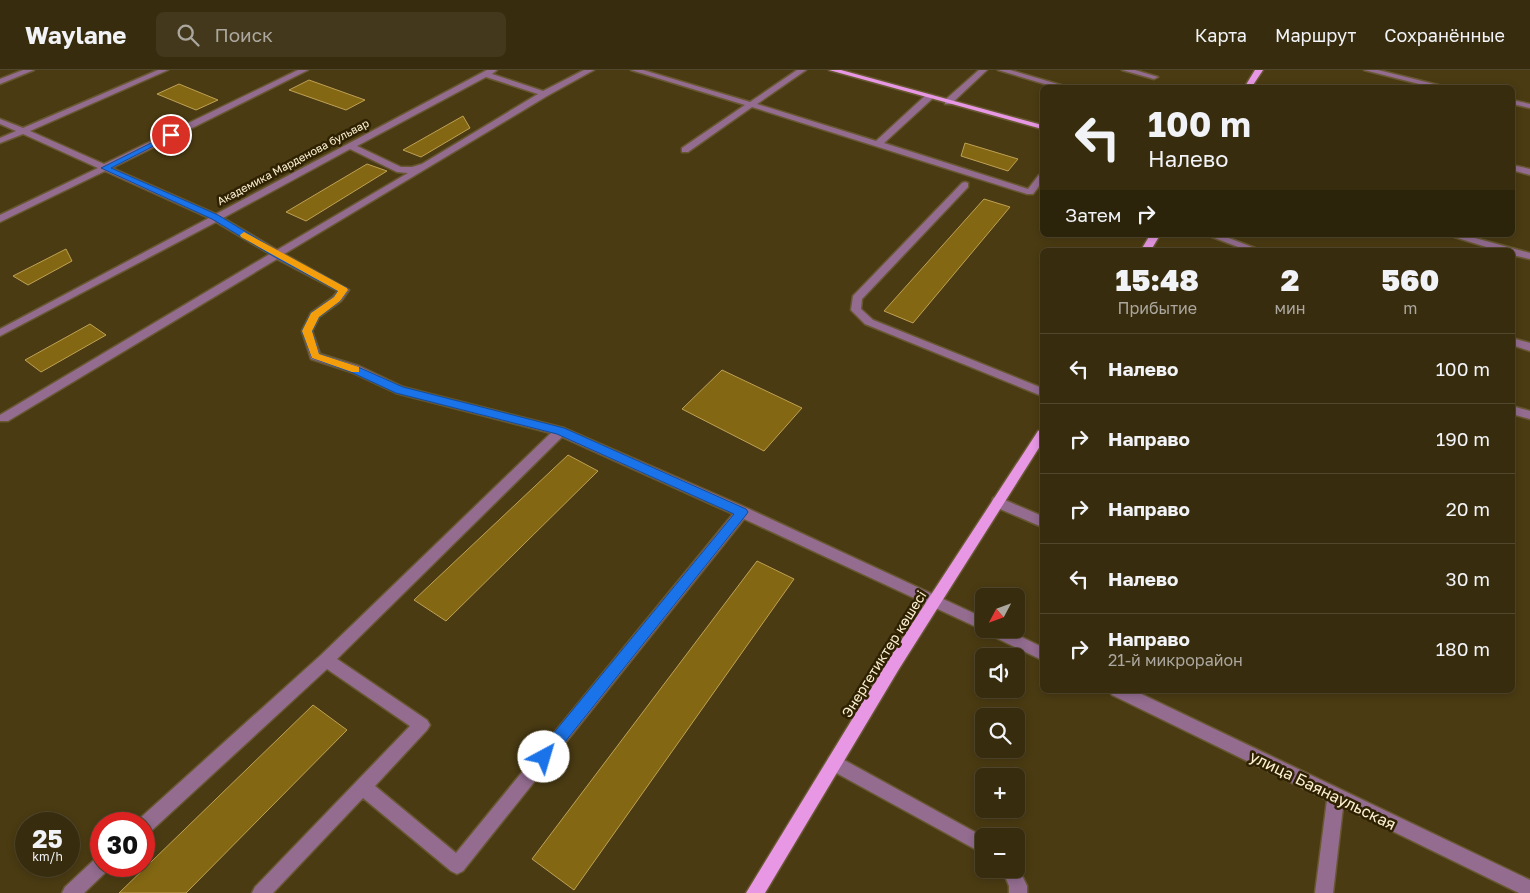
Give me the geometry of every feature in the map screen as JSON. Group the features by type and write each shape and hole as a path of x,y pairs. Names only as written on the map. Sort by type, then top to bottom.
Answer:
{"main road":[{"path":"833,70 1040,126"},
{"path":"1249,85 1259,70"},
{"path":"1147,248 1154,237"},
{"name":"Энергетиктер көшесі","path":"756,893 894,664 936,603 1040,437"}],"street":[{"path":"0,82 30,70"},
{"path":"0,141 164,70"},
{"path":"0,219 304,70"},
{"path":"1,418 544,94 590,70"},
{"path":"635,70 752,104 1030,192 1040,180"},
{"path":"685,150 802,70"},
{"path":"948,102 983,70"},
{"path":"1002,70 1057,85"},
{"path":"1126,70 1154,76"},
{"path":"1368,70 1434,85"},
{"path":"490,72 544,94"},
{"name":"Академика Марденова бульвар","path":"0,333 490,72"},
{"path":"878,144 929,97"},
{"path":"1515,103 1530,106"},
{"path":"0,121 215,217 276,254 344,290 337,299 315,315 307,331 315,356 355,370 400,390 560,431 742,512 975,621"},
{"path":"350,146 400,170 413,170 424,166"},
{"path":"1515,168 1530,172"},
{"path":"965,185 858,298 856,310 869,322 1040,391"},
{"path":"1218,237 1248,248"},
{"path":"1460,237 1500,248"},
{"path":"1515,253 1530,256"},
{"path":"1515,342 1530,347"},
{"path":"1515,411 1530,415"},
{"path":"155,816 326,660 560,431"},
{"path":"998,502 1040,521"},
{"path":"363,787 456,865 742,512"},
{"path":"1009,638 1040,653"},
{"path":"261,893 422,725 326,660"},
{"name":"улица Баянаульская","path":"1123,693 1530,889"},
{"path":"835,763 975,841"},
{"path":"1324,893 1336,797"},
{"path":"71,893 90,875"},
{"path":"1015,878 1018,886 1018,893"}],"building":[{"path":"309,80 365,100 346,110 289,90"},
{"path":"179,84 218,100 196,110 157,94"},
{"path":"463,116 470,128 421,157 403,150"},
{"path":"965,143 1018,159 1008,171 961,156"},
{"path":"367,164 387,171 306,221 286,212"},
{"path":"984,199 1010,207 913,323 884,311"},
{"path":"66,249 72,261 28,285 13,276"},
{"path":"90,324 106,335 41,372 25,360"},
{"path":"722,370 802,408 764,451 682,409"},
{"path":"568,455 598,471 446,621 414,600"},
{"path":"757,561 794,579 574,890 532,859"},
{"path":"313,705 347,730 186,893 119,893 136,877 155,877 155,858"}],"slow traffic":[{"path":"244,235 344,290 337,299 315,315 307,331 315,356 356,370"}],"route":[{"path":"171,135 105,168 215,217 276,254 344,290 337,299 315,315 307,331 315,356 355,370 400,390 560,431 742,512 544,757"}]}
